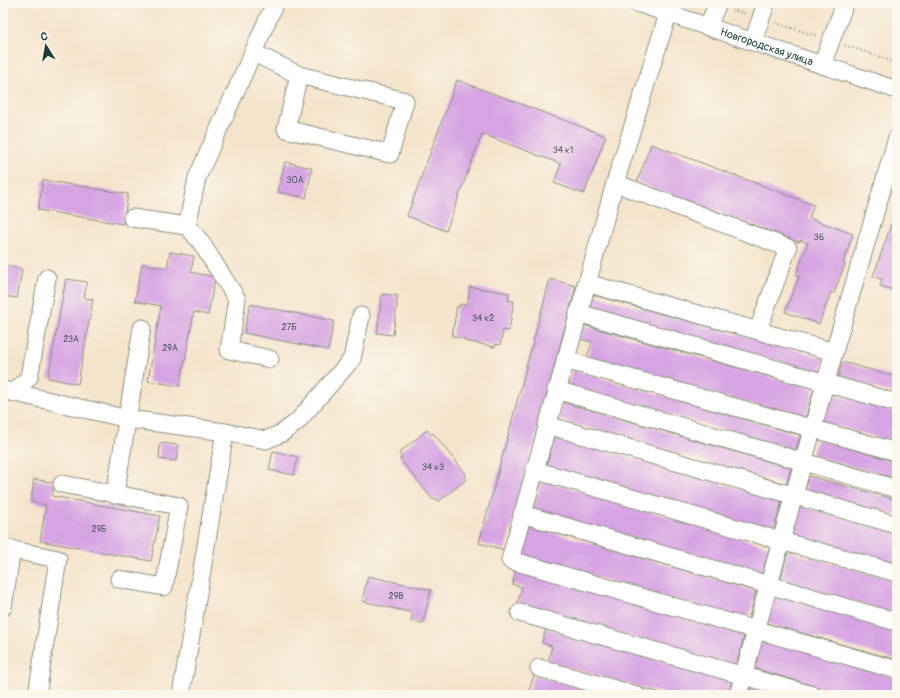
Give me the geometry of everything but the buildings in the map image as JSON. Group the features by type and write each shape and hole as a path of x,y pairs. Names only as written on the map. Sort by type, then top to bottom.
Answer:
{"street":[{"path":"187,226 197,178 275,3"},
{"name":"Новгородская улица","path":"636,3 897,90"},
{"path":"822,65 845,3"},
{"path":"708,26 717,5"},
{"path":"754,42 764,10"},
{"path":"668,14 615,183 586,283 510,560 897,670"},
{"path":"254,53 299,75 405,101 390,154 286,129 299,75"},
{"path":"738,695 825,383 897,138"},
{"path":"615,183 788,248 758,330"},
{"path":"132,218 187,226 200,241 237,299 229,350 270,359"},
{"path":"9,391 29,377 47,278"},
{"path":"586,283 834,352"},
{"path":"578,313 897,403"},
{"path":"9,391 128,419 225,432 266,440 282,433 297,422 352,359 361,316"},
{"path":"115,495 142,328"},
{"path":"565,360 897,452"},
{"path":"556,390 803,463 897,489"},
{"path":"547,425 897,525"},
{"path":"181,695 225,432"},
{"path":"534,470 897,573"},
{"path":"62,484 179,506 164,587 119,579"},
{"path":"522,514 897,622"},
{"path":"3,607 8,549 58,559 37,695"},
{"path":"520,613 812,695"},
{"path":"539,668 636,695"}],"path":[{"path":"717,5 764,10 832,40 897,63"}]}
